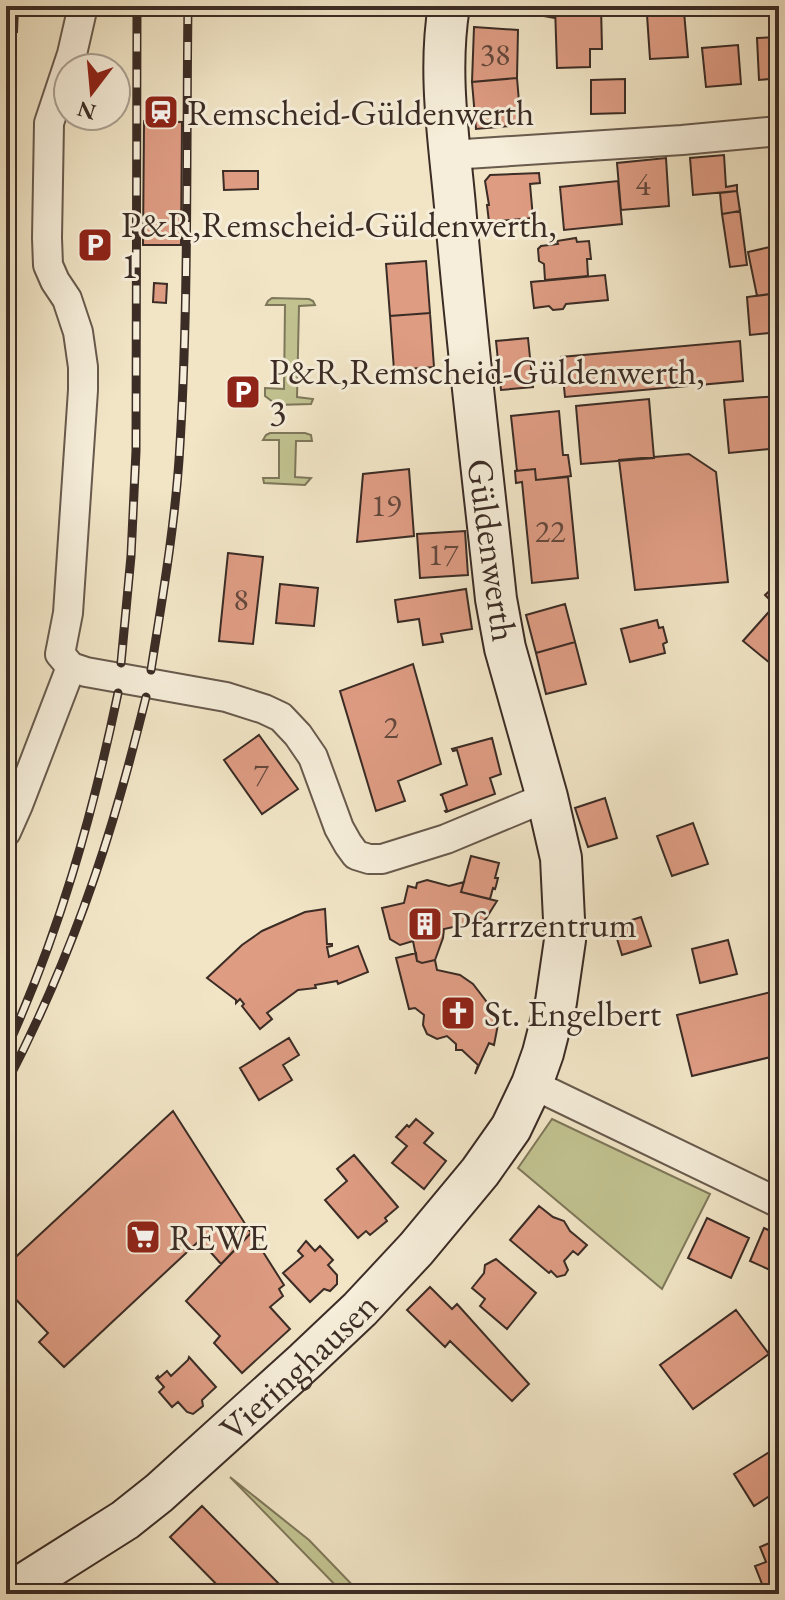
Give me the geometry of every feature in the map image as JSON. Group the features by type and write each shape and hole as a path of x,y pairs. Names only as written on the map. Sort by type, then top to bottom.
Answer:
{"main road":[{"name":"Güldenwerth","path":"449,6 444,60 446,117 496,599 505,648 561,858 565,940 556,1002 532,1084"},
{"name":"Vieringhausen","path":"8,1594 93,1542 136,1511 232,1428 360,1309 416,1249 480,1172 511,1128 532,1084"}],"street":[{"path":"83,6 72,54 49,123 48,265 67,299 78,332 83,367 68,613 60,654 71,667 86,672 226,697 281,717 313,757 348,844 356,855 369,859 382,859 446,839 547,797"},
{"path":"450,155 779,131"},
{"path":"6,832 71,667"},
{"path":"532,1084 779,1203"}],"green space":[{"path":"272,298 309,299 315,305 299,306 297,397 313,399 311,404 277,405 265,396 265,388 284,389 285,305 266,305"},
{"path":"270,433 311,435 312,441 296,441 295,477 311,478 305,485 264,483 263,478 279,478 279,440 263,440"},
{"path":"552,1119 710,1194 662,1289 518,1168"},
{"path":"230,1477 309,1540 361,1594 344,1594"}],"building":[{"path":"6,6 18,6 17,32 6,32"},
{"path":"489,6 555,6 555,18"},
{"path":"555,6 601,6 602,49 590,49 590,67 557,68"},
{"path":"658,6 684,6 684,12 659,14"},
{"path":"684,12 688,57 650,59 647,15"},
{"path":"474,27 518,30 517,78 472,82"},
{"path":"779,37 779,78 759,80 757,38"},
{"path":"738,45 741,84 706,87 702,48"},
{"path":"517,78 521,125 476,129 472,82"},
{"path":"625,79 625,113 591,114 591,80"},
{"path":"144,121 182,122 181,245 143,245"},
{"path":"724,155 726,187 737,185 737,191 693,195 690,158"},
{"path":"666,158 669,206 621,210 617,163"},
{"path":"223,171 258,171 258,189 224,190"},
{"path":"539,173 540,183 530,184 533,218 489,222 485,181 490,175"},
{"path":"618,181 622,224 564,230 560,187"},
{"path":"737,191 740,211 722,214 720,193"},
{"path":"740,211 747,265 730,267 722,214"},
{"path":"779,217 779,263 770,218"},
{"path":"576,238 577,242 589,241 591,259 587,259 588,276 545,280 544,264 539,261 538,249 558,244 557,241"},
{"path":"770,247 773,254 777,253 779,263 779,293 757,296 748,252"},
{"path":"426,261 430,313 390,316 386,264"},
{"path":"605,275 608,300 566,304 563,309 553,310 549,306 534,308 531,282"},
{"path":"154,283 167,284 166,303 153,302"},
{"path":"779,293 779,332 750,335 747,297"},
{"path":"430,313 434,367 394,370 390,316"},
{"path":"528,338 533,387 501,390 496,341"},
{"path":"740,341 743,381 565,397 561,357"},
{"path":"779,396 779,448 729,453 724,400"},
{"path":"649,399 654,458 581,464 576,406"},
{"path":"559,411 563,455 568,455 571,476 536,480 535,469 517,471 511,416"},
{"path":"689,454 716,472 728,582 635,590 619,460"},
{"path":"409,469 414,536 357,542 363,474"},
{"path":"535,469 536,480 568,477 578,578 532,583 522,482 516,483 515,471"},
{"path":"465,531 468,575 420,578 417,534"},
{"path":"228,553 263,557 253,644 219,641"},
{"path":"779,582 779,664 776,668 743,641 775,605 765,595"},
{"path":"280,584 318,588 314,626 276,623"},
{"path":"466,589 472,629 441,634 443,642 423,645 419,619 398,622 395,600"},
{"path":"565,604 575,642 536,653 526,615"},
{"path":"657,620 659,628 663,627 667,642 663,644 665,653 630,662 621,629"},
{"path":"575,642 586,684 546,694 536,653"},
{"path":"413,664 441,764 398,781 405,801 376,811 340,691"},
{"path":"259,735 298,789 262,814 224,760"},
{"path":"492,738 501,774 490,778 495,794 446,812 440,795 467,785 457,750 452,749"},
{"path":"605,798 617,838 588,847 575,808"},
{"path":"693,823 708,864 672,876 657,836"},
{"path":"471,856 499,863 496,886 490,899 461,892"},
{"name":"Pfarrzentrum","path":"427,880 449,886 464,882 461,892 497,901 485,920 444,929 435,960 422,963 417,961 413,941 400,945 390,939 382,908 404,903 408,886 416,888 417,883"},
{"path":"325,909 327,944 332,944 327,947 329,957 358,946 368,972 338,984 337,981 298,990 267,1013 272,1019 260,1029 240,999 236,1003 207,978 262,931 305,912"},
{"path":"641,917 651,946 622,955 613,926"},
{"path":"728,940 737,974 700,983 692,949"},
{"name":"St. Engelbert","path":"416,953 417,961 435,960 437,970 460,975 473,984 486,1001 489,1011 500,1014 494,1045 489,1043 475,1074 478,1065 462,1050 456,1050 456,1044 447,1036 437,1039 427,1034 423,1025 424,1015 415,1008 409,1009 396,958"},
{"path":"779,990 779,1055 692,1076 677,1015"},
{"path":"289,1038 299,1055 283,1065 292,1080 259,1100 240,1068"},
{"name":"REWE","path":"173,1111 251,1233 221,1264 200,1240 64,1367 39,1342 48,1333 6,1289 6,1266"},
{"path":"416,1119 433,1133 424,1143 446,1161 424,1189 392,1163 407,1146 396,1137"},
{"path":"354,1155 398,1207 370,1235 366,1231 358,1238 325,1200 347,1181 337,1169"},
{"path":"539,1206 564,1221 570,1231 587,1245 578,1255 573,1251 564,1261 568,1270 565,1275 557,1277 551,1271 549,1273 510,1240"},
{"path":"707,1218 749,1238 731,1278 688,1258"},
{"path":"764,1228 779,1235 779,1274 750,1261"},
{"path":"251,1233 284,1285 279,1289 283,1296 270,1307 290,1329 242,1373 214,1343 220,1336 186,1301"},
{"path":"306,1241 315,1251 320,1246 333,1260 328,1265 337,1275 337,1284 330,1291 324,1289 310,1302 283,1273 303,1256 298,1251"},
{"path":"496,1259 536,1293 507,1329 480,1306 485,1299 472,1288 484,1273 485,1265"},
{"path":"430,1287 452,1309 457,1304 529,1384 512,1401 450,1341 445,1347 407,1310"},
{"path":"736,1310 769,1354 693,1409 660,1365"},
{"path":"189,1357 216,1387 202,1400 203,1406 193,1414 178,1402 172,1407 159,1392 164,1387 156,1378 167,1371 171,1376"},
{"path":"779,1446 779,1490 754,1506 734,1474"},
{"path":"202,1506 289,1594 226,1594 170,1537"},
{"path":"779,1539 779,1594 766,1594 755,1566 766,1562 760,1547"}],"railway":[{"path":"121,663 131,556 136,451 137,6"},
{"path":"151,670 179,460 186,290 188,6"},
{"path":"6,1050 42,963 72,875 118,693"},
{"path":"6,1084 56,978 85,904 128,769 146,697"}],"place":[{"name":"Remscheid-Güldenwerth","path":"161,112"},
{"name":"P&R,Remscheid-Güldenwerth, 1","path":"95,245"},
{"name":"P&R,Remscheid-Güldenwerth, 3","path":"243,392"},
{"name":"Pfarrzentrum","path":"425,924"},
{"name":"St. Engelbert","path":"458,1013"},
{"name":"REWE","path":"143,1237"}]}
